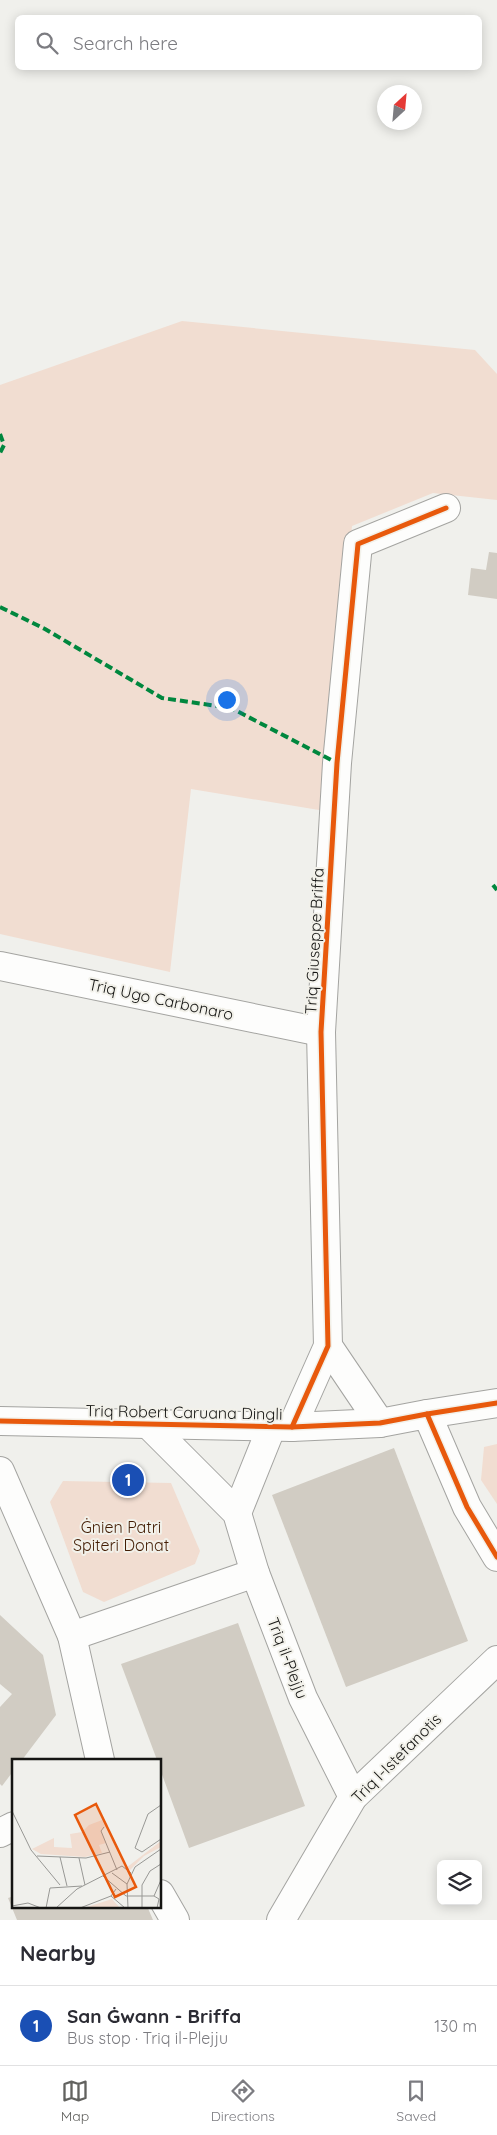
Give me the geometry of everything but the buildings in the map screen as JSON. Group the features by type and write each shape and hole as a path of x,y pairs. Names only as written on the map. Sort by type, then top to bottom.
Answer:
{"street":[{"name":"Triq Giuseppe Briffa","path":"282,1426 328,1346 321,1032 337,762 358,544 446,508"},
{"name":"Triq Ugo Carbonaro","path":"0,966 321,1032"},
{"path":"328,1346 380,1423"},
{"name":"Triq Robert Caruana Dingli","path":"0,1421 282,1426 380,1423 497,1403"},
{"path":"427,1414 467,1507 497,1557"},
{"name":"Triq il-Plejju","path":"148,1424 237,1513 255,1573 303,1698 353,1797"},
{"path":"237,1513 282,1426"},
{"path":"0,1471 72,1636 100,1759"},
{"path":"72,1636 255,1573"},
{"name":"Triq l-Istefanotis","path":"281,1920 353,1797 497,1660"},
{"path":"0,1833 12,1827"},
{"path":"161,1896 175,1920"}],"green space":[{"path":"182,321 475,350 497,374 497,500 433,493 352,526 325,811 191,789 170,972 0,934 0,385"},
{"path":"497,1444 497,1504 481,1480 484,1447"},
{"name":"Ġnien Patri Spiteri Donat","path":"63,1481 171,1483 200,1551 195,1564 104,1602 83,1592 50,1502"}],"marked path":[{"path":"0,434 4,445 0,453"},
{"path":"0,607 45,629 162,698 231,708 337,763"},
{"path":"493,885 497,890"}],"cycle path":[{"path":"292,1427 328,1346 321,1032 337,763 358,544 446,508"},
{"path":"427,1414 497,1403"},
{"path":"0,1421 292,1427 380,1423 427,1414 467,1507 497,1557"}],"place":[{"name":"San Ġwann - Briffa","path":"128,1480"}]}
